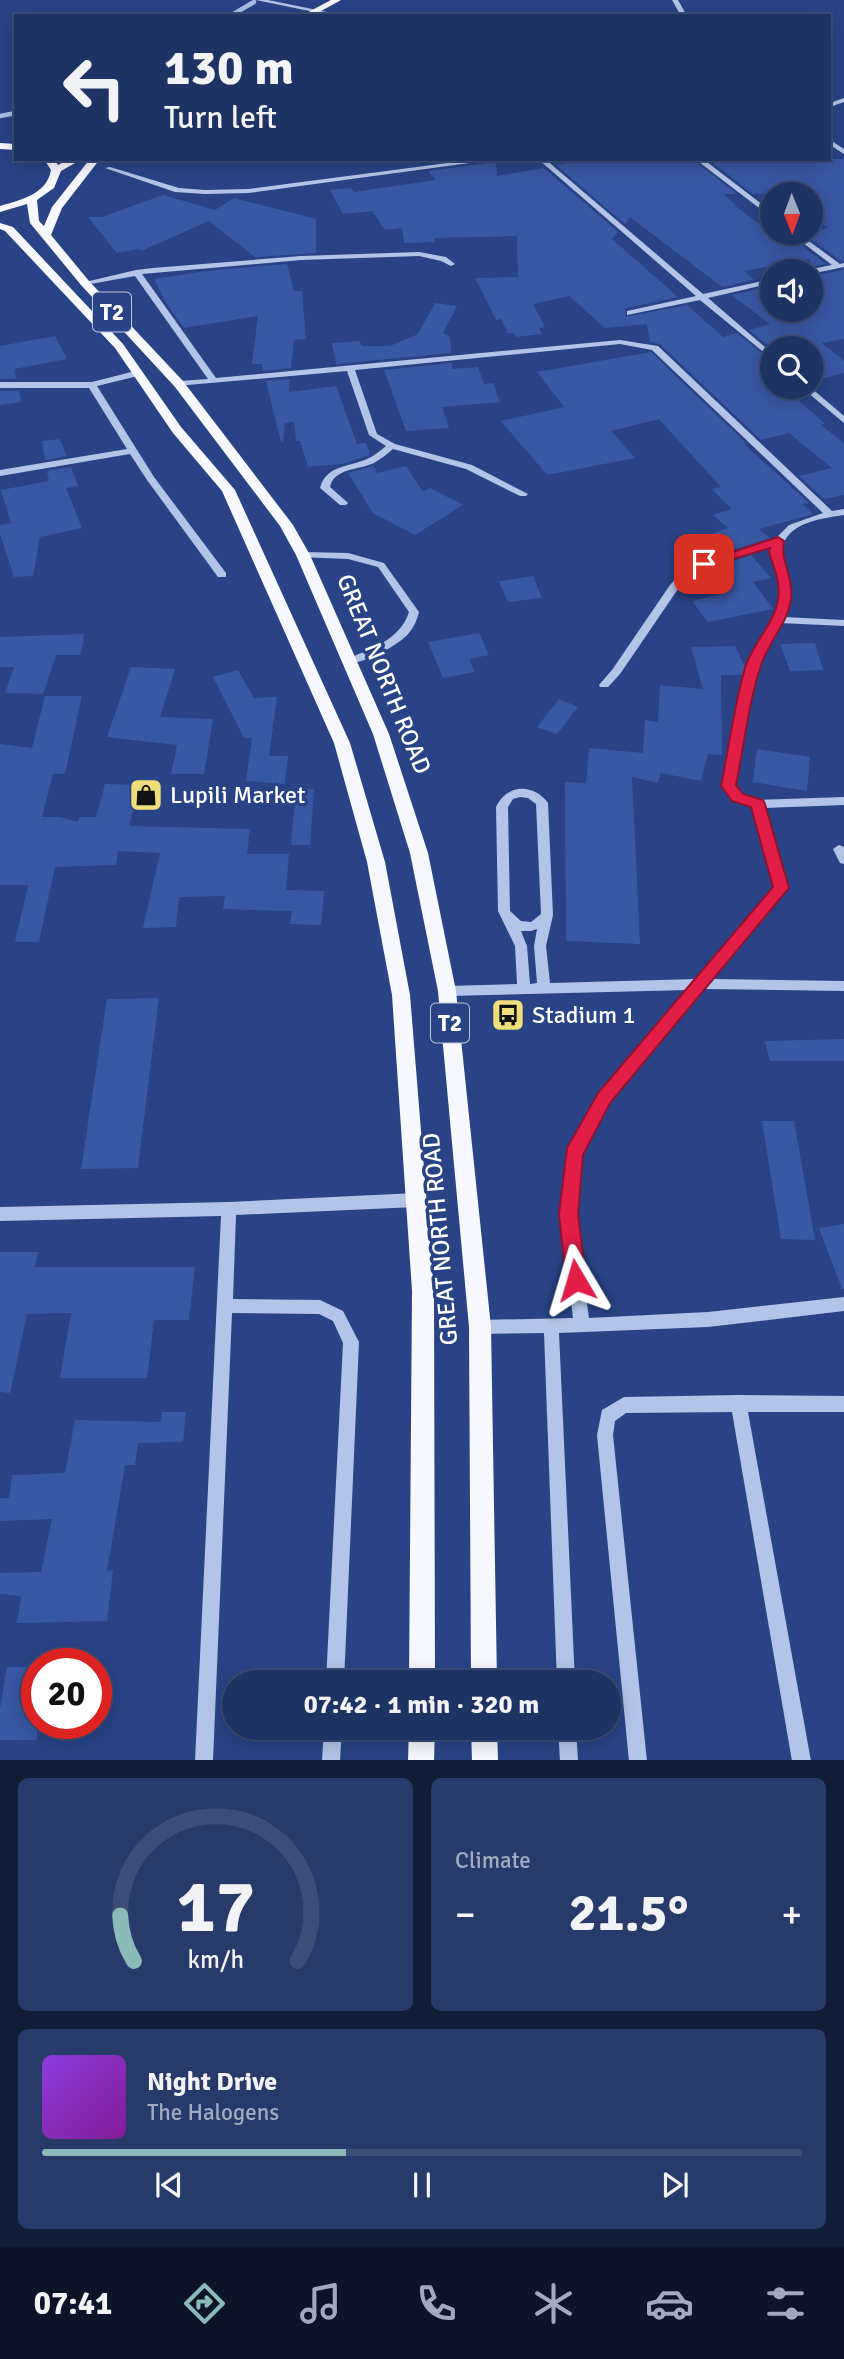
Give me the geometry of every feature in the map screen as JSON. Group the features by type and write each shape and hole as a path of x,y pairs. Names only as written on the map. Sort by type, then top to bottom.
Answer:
{"main road":[{"path":"319,13 337,0"},
{"path":"319,13 350,0"},
{"path":"50,161 57,170"},
{"path":"0,209 32,198 52,184 57,170 73,161"},
{"path":"46,234 57,207 93,161"},
{"name":"GREAT NORTH ROAD","path":"32,198 34,221 85,283 178,384 253,478 286,525 303,555 381,734 419,853 447,991 480,1327 484,1670"},
{"name":"GREAT NORTH ROAD","path":"0,226 9,229 118,346 177,430 228,490 342,743 376,862 401,995 423,1291 422,1670"},
{"path":"421,1760 422,1740"},
{"path":"484,1740 485,1760"}],"street":[{"path":"259,0 319,13"},
{"path":"108,168 178,190 205,192 250,191 481,161"},
{"path":"543,161 760,347"},
{"path":"701,161 760,207"},
{"path":"810,245 837,266 844,277"},
{"path":"85,283 136,272 301,258 419,254 443,259 452,264"},
{"path":"136,272 164,315 214,381"},
{"path":"630,313 760,283"},
{"path":"178,384 620,342 646,345 655,348 830,514"},
{"path":"351,368 373,435 392,446 470,467 523,494"},
{"path":"0,385 92,385 139,373"},
{"path":"92,385 132,451 222,575"},
{"path":"819,399 844,420"},
{"path":"343,503 325,488 325,481 330,474 371,460 392,446"},
{"path":"0,473 132,451"},
{"path":"844,512 798,525 783,534 778,541 775,552 785,580 784,601 777,620 762,642 752,668 728,786 738,797 757,804 844,801"},
{"path":"604,685 616,672 674,587 687,573 704,564 778,541"},
{"path":"303,555 348,556 381,565 414,612 412,626 396,640 351,661"},
{"path":"777,620 844,623"},
{"path":"524,989 521,946 504,911 502,807 507,797 520,793 533,795 542,803 547,915 540,946 544,988"},
{"path":"582,1325 568,1214 574,1154 604,1098 781,888 757,804"},
{"path":"510,921 531,926 544,920 547,915"},
{"path":"447,991 702,984 844,986"},
{"path":"0,1214 229,1209 416,1200"},
{"path":"204,1760 229,1209"},
{"path":"480,1327 649,1324 776,1315 844,1304"},
{"path":"224,1307 320,1307 338,1317 351,1342 336,1670"},
{"path":"551,1325 565,1670"},
{"path":"738,1403 803,1760"},
{"path":"638,1760 605,1436 608,1416 624,1405 844,1404"},
{"path":"331,1760 332,1740"},
{"path":"568,1740 569,1760"}],"building":[{"path":"844,159 844,261 819,245 823,245 823,229 828,228 823,224 823,182 760,182 760,194 753,194 711,161"},
{"path":"578,161 695,161 737,194 723,194 760,224 760,245 801,245 820,259 760,259 760,268 744,271 754,280 722,287 630,217 625,224 556,165"},
{"path":"496,162 497,176 544,168 618,232 612,239 678,297 626,308 625,317 687,305 723,337 737,333 760,351 760,399 797,399 825,424 821,425 844,443 844,495 824,499 799,476 832,468 789,433 761,440 660,344 650,342 647,324 605,328 569,296 533,304 545,327 539,328 542,334 516,337 514,333 508,333 501,319 496,320 475,278 518,277 517,236 434,238 435,242 404,243 402,228 385,230 372,211 343,214 330,190 351,188 354,192 436,180 428,171"},
{"path":"163,195 215,210 234,198 316,219 316,253 255,257 209,221 141,251 117,253 88,217 102,217"},
{"path":"287,264 294,291 302,291 306,339 294,340 291,368 263,371 262,364 252,364 258,316 184,328 166,303 154,279 206,271"},
{"path":"844,270 844,339 823,343 823,336 760,336 760,339 749,330 770,324 767,322 823,322 823,274"},
{"path":"760,289 760,316 732,295"},
{"path":"435,303 457,306 443,333 450,337 451,353 336,364 332,343 360,341 361,346 390,346 418,334"},
{"path":"55,336 67,359 14,369 16,379 0,379 0,346"},
{"path":"823,344 844,361 844,373 823,379"},
{"path":"651,352 746,443 744,444 809,503 802,504 813,514 759,529 770,538 694,562 686,553 714,533 728,528 713,515 732,509 712,489 721,487 659,419 611,431 635,458 547,475 501,421 564,407 537,372"},
{"path":"452,363 452,369 478,367 484,384 493,383 500,402 442,407 449,428 406,431 384,370"},
{"path":"290,379 289,392 336,386 357,444 366,443 370,455 342,464 308,467 300,441 296,441 294,422 285,423 281,442 266,381"},
{"path":"0,391 19,391 21,402 0,405"},
{"path":"60,439 67,456 45,460 42,441"},
{"path":"374,466 377,473 406,466 423,492 430,488 463,505 415,535 373,513 348,473"},
{"path":"71,467 78,486 66,488 82,528 40,537 33,576 14,577 0,534 0,525 11,523 1,490 49,481 47,471"},
{"path":"751,555 771,578 753,582 773,609 708,622 692,601 721,594 702,572"},
{"path":"533,576 542,598 508,602 499,581"},
{"path":"479,633 489,655 469,659 475,672 443,678 428,642"},
{"path":"84,634 81,655 56,655 43,694 5,693 14,667 0,667 0,637"},
{"path":"815,643 823,670 790,671 780,644"},
{"path":"735,646 745,667 743,675 721,675 722,755 708,754 701,781 661,773 658,783 632,777 640,944 566,941 565,782 586,783 589,748 643,753 645,720 658,722 660,685 703,689 691,647"},
{"path":"131,667 175,669 160,717 213,719 204,774 171,774 177,745 107,737"},
{"path":"238,670 254,698 277,697 269,756 288,756 285,784 246,781 252,738 244,738 213,677"},
{"path":"45,696 82,696 65,774 53,774 42,817 59,817 78,822 80,817 96,817 105,784 139,785 129,826 250,829 247,854 289,854 286,890 324,891 321,925 290,924 292,911 223,909 225,896 179,897 176,927 143,928 160,853 118,851 116,865 55,867 39,942 15,942 28,885 0,885 0,744 32,748"},
{"path":"559,699 578,707 557,734 537,727"},
{"path":"757,749 810,757 807,791 753,782"},
{"path":"296,788 314,789 310,845 291,845"},
{"path":"159,998 138,1168 81,1169 107,999"},
{"path":"844,1039 844,1061 770,1061 765,1041"},
{"path":"762,1121 794,1121 815,1240 781,1239"},
{"path":"844,1224 844,1289 842,1289 819,1228"},
{"path":"0,1252 38,1252 35,1267 195,1267 189,1320 154,1320 147,1378 60,1378 71,1313 27,1314 10,1393 0,1392"},
{"path":"162,1412 186,1412 183,1442 138,1443 135,1465 125,1465 107,1571 113,1570 107,1621 17,1623 21,1596 0,1594 0,1573 41,1572 52,1519 0,1521 0,1498 9,1498 12,1475 65,1473 75,1420 161,1422"},
{"path":"7,1667 21,1667 21,1739 37,1740 0,1740 0,1709"}],"waterway":[{"path":"233,14 254,2"},
{"path":"0,116 14,113"}],"place":[{"name":"Lupili Market","path":"146,795"},
{"name":"Stadium 1","path":"508,1015"}],"route":[{"path":"576,1280 568,1214 574,1154 604,1098 781,888 757,804 738,797 728,786 752,668 762,642 777,620 784,601 785,580 775,552 778,541 704,564"}]}
